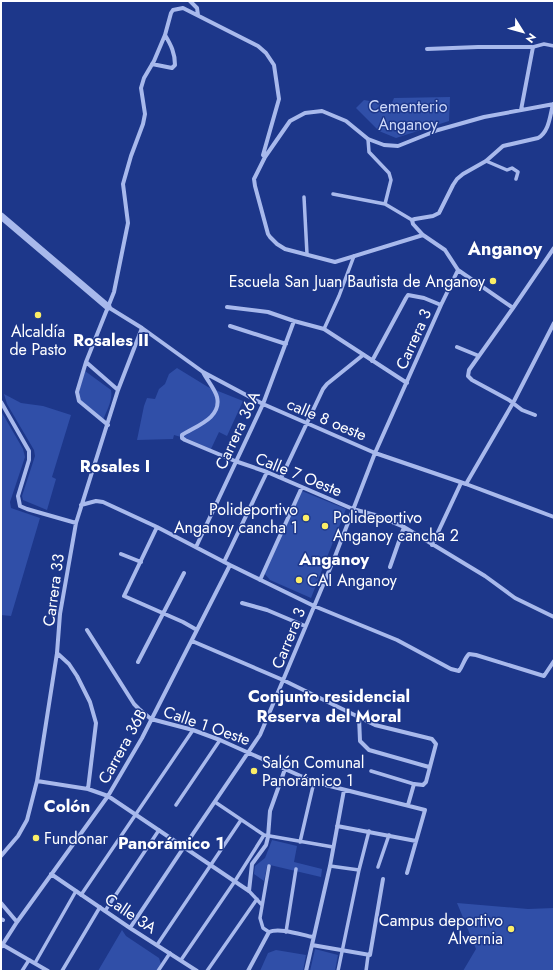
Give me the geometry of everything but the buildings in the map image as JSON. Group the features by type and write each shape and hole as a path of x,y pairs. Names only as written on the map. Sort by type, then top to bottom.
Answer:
{"street":[{"path":"190,1 197,8 198,15"},
{"path":"108,425 79,401 77,392 86,362 114,292 128,223 123,184 145,114 141,88 144,78 165,35 173,10 183,8 258,46 266,53 274,65 279,99 263,155 264,157"},
{"path":"152,64 172,68 175,65 175,56 165,35"},
{"path":"427,49 478,47 532,48 544,44 554,46"},
{"path":"521,110 532,48"},
{"path":"412,220 433,216 439,213 452,185 457,179 486,161 503,146 542,136 548,126 553,104 484,117 438,130 398,146 384,145 368,140 346,120 322,111 305,113 290,121 264,157 254,179 268,234 270,238 285,249 334,262 423,235"},
{"path":"368,140 369,152 389,173 391,180 385,204"},
{"path":"486,161 508,170 512,168 518,172 516,180"},
{"path":"333,194 385,204 412,220 413,224 423,235 445,250 458,270 513,308"},
{"path":"304,197 307,254"},
{"path":"1,216 107,309"},
{"path":"1,220 107,309"},
{"path":"535,415 522,410 513,403 472,380 468,376 469,370 554,248"},
{"path":"324,329 339,296 354,256"},
{"name":"Carrera 3","path":"130,928 260,735 334,559 375,453 458,270"},
{"path":"372,361 408,295 424,298 441,305"},
{"path":"227,307 268,312 324,329 406,383"},
{"name":"calle 8 oeste","path":"107,309 142,328 203,372 263,404 375,453 554,517"},
{"name":"Carrera 36A","path":"196,547 263,404 294,321"},
{"path":"432,545 464,484 513,403 554,323"},
{"path":"230,326 286,344"},
{"name":"Carrera 33","path":"1,856 18,836 27,820 37,781 57,652 60,614 76,523 118,390 142,328"},
{"path":"457,347 479,356"},
{"path":"281,478 323,389 327,384 363,355"},
{"path":"86,362 118,390"},
{"name":"Calle 7 Oeste","path":"203,372 217,396 216,411 212,417 182,435 182,438 353,509 375,515 404,527 485,576 515,598 554,617"},
{"path":"1,402 29,451 29,460 18,496 20,506 76,523"},
{"path":"224,562 267,472"},
{"path":"260,580 302,487"},
{"path":"81,505 96,501 102,502 158,527 224,562 314,606 397,640 451,669 459,671 463,666 465,658 469,654 544,676 554,661"},
{"path":"158,527 124,596 197,630"},
{"path":"390,567 404,527"},
{"path":"121,554 141,562"},
{"name":"Carrera 36B","path":"2,946 17,922 108,796 142,738 230,565"},
{"path":"138,662 184,573"},
{"path":"242,603 267,610 305,626"},
{"path":"87,630 138,710 151,719"},
{"path":"192,641 283,680 375,725 432,739 436,744 423,785 414,784 371,771"},
{"path":"57,652 69,664 77,676 90,702 96,723 88,789"},
{"path":"359,717 360,741 369,750 429,768"},
{"name":"Calle 1 Oeste","path":"151,719 193,730 220,740 314,782 425,810 416,841"},
{"path":"81,895 193,730"},
{"path":"176,806 220,740"},
{"path":"249,891 252,864 264,849 270,811 285,769"},
{"path":"37,781 88,789 108,796 235,881 249,891 262,905"},
{"path":"300,842 314,782"},
{"path":"408,805 414,784"},
{"path":"306,971 330,866 344,790"},
{"path":"215,802 266,836 333,848"},
{"path":"156,945 241,820"},
{"path":"337,826 416,841 406,873"},
{"path":"105,911 159,830"},
{"path":"338,971 359,870 369,832"},
{"path":"378,867 389,835"},
{"path":"181,960 266,836"},
{"path":"269,866 260,921 263,928 269,932"},
{"path":"330,866 359,870"},
{"path":"286,932 296,869"},
{"name":"Calle 3A","path":"51,874 195,970"},
{"path":"366,971 368,956 371,954 383,879"},
{"path":"35,963 76,891"},
{"path":"207,971 257,899"},
{"path":"1,903 17,922"},
{"path":"62,971 100,907"},
{"path":"248,971 269,932 273,930 314,937"},
{"path":"312,945 368,956"},
{"path":"2,946 48,971"},
{"path":"158,971 170,953"},
{"path":"22,971 28,960"}],"green space":[{"name":"Cementerio Anganoy","path":"450,97 449,121 396,138 379,131 356,108 364,100 391,105 394,98"},
{"path":"177,368 208,387 243,401 227,436 219,432 211,449 188,439 174,435 173,439 137,440 147,398 155,399 159,389 165,384 169,374"},
{"path":"85,371 111,390 108,409 103,420 80,401 79,391"},
{"path":"4,394 21,403 43,406 71,415 52,477 56,479 47,510 23,500 22,496 35,456 34,450 7,404"},
{"path":"1,411 23,449 25,457 10,502 11,508 40,518 11,616 1,615"},
{"path":"302,491 346,509 311,598 270,580 264,573"},
{"path":"272,840 297,846 294,862 322,869 321,877 270,865 267,866 264,881 254,874 255,866 265,858"},
{"name":"Campus deportivo Alvernia","path":"457,903 528,909 554,908 554,971 463,971 476,949"},
{"path":"122,930 126,936 159,958 161,964 156,971 98,971"},
{"path":"315,949 338,955 335,971 310,971"},
{"path":"276,950 306,955 303,971 260,971 268,953"}],"place":[{"name":"Escuela San Juan Bautista de Anganoy","path":"493,281"},
{"name":"Alcaldía de Pasto","path":"38,315"},
{"name":"Polideportivo Anganoy cancha 1","path":"306,518"},
{"name":"Polideportivo Anganoy cancha 2","path":"325,526"},
{"name":"CAI Anganoy","path":"299,580"},
{"name":"Salón Comunal Panorámico 1","path":"254,771"},
{"name":"Fundonar","path":"36,838"},
{"name":"Campus deportivo Alvernia","path":"511,929"}],"district":[{"name":"Anganoy","path":"505,249"},
{"name":"Rosales II","path":"111,340"},
{"name":"Rosales I","path":"115,466"},
{"name":"Anganoy","path":"334,559"},
{"name":"Conjunto residencial Reserva del Moral","path":"329,706"},
{"name":"Colón","path":"67,806"},
{"name":"Panorámico 1","path":"171,843"}]}
